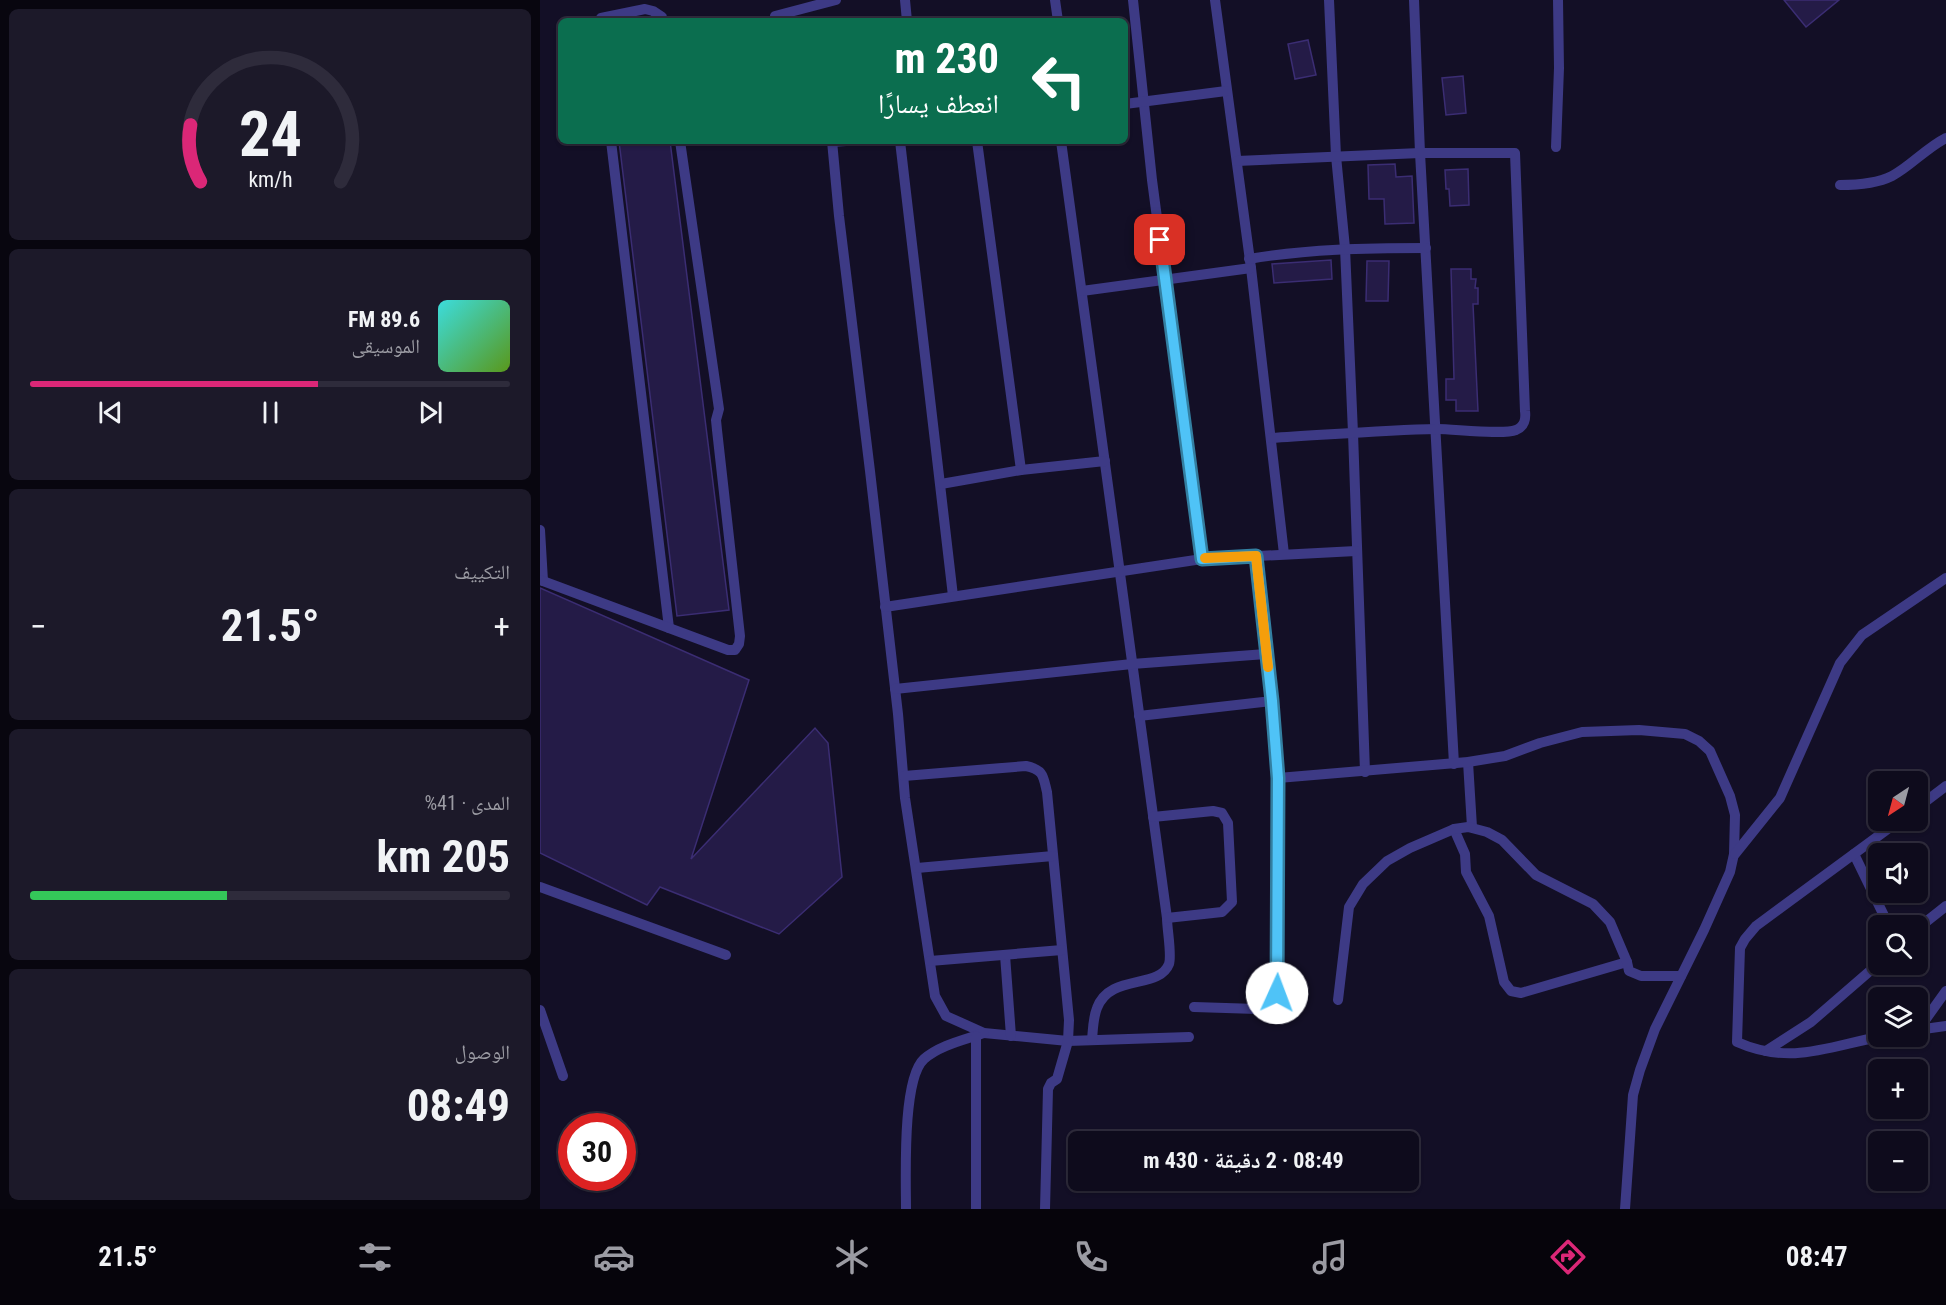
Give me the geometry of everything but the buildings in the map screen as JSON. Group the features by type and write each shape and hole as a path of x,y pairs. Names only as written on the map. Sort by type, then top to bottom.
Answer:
{"street":[{"path":"775,16 836,0"},
{"path":"905,0 907,18"},
{"path":"1055,0 1058,18"},
{"path":"1133,0 1165,280 1202,559"},
{"path":"1215,0 1250,264 1284,554"},
{"path":"1329,0 1336,156 1345,248 1365,772"},
{"path":"1414,0 1420,153 1454,764"},
{"path":"1556,147 1559,68 1558,0"},
{"path":"602,18 645,9 653,11 662,18"},
{"path":"1128,104 1226,91"},
{"path":"1840,185 1857,185 1891,177 1921,153 1946,138"},
{"path":"611,144 669,628"},
{"path":"540,530 542,580 728,650 735,650 739,644 717,430 719,409 680,144"},
{"path":"832,144 838,216 895,689 905,798 935,996 946,1016 980,1034 1068,1041 1189,1037"},
{"path":"900,144 953,596"},
{"path":"978,144 1020,470"},
{"path":"1061,144 1167,918 1170,963 1157,976 1120,986 1106,993 1097,1007 1092,1040"},
{"path":"1237,161 1420,153 1515,153 1526,420 1516,430 1504,431 1437,429 1271,438"},
{"path":"1082,291 1165,280 1250,264 1289,252 1345,248 1426,248"},
{"path":"941,484 1020,470 1105,461"},
{"path":"885,607 1202,559 1356,551"},
{"path":"1194,1007 1257,1009 1272,1003 1277,993 1278,778 1256,556"},
{"path":"1734,854 1780,798 1840,663 1862,635 1946,578"},
{"path":"895,689 1132,664 1266,654"},
{"path":"1139,716 1272,701"},
{"path":"1278,778 1468,762 1505,756 1540,743 1582,732 1639,730 1685,734 1699,741 1710,751 1730,796 1735,815 1734,854 1730,872 1646,1049 1633,1095 1625,1209"},
{"path":"1468,762 1472,827"},
{"path":"904,776 1026,766 1037,768 1043,775 1047,792 1069,1020 1068,1041 1057,1079 1048,1089 1045,1209"},
{"path":"1928,800 1946,786"},
{"path":"1153,817 1212,811 1222,813 1228,823 1232,902 1222,912 1167,918"},
{"path":"1338,1000 1349,907 1363,884 1387,861 1410,848 1454,829 1472,827 1502,840 1536,875 1593,904 1610,922 1629,971 1641,976 1681,976"},
{"path":"1454,829 1465,854 1466,872 1489,916 1504,982 1511,991 1521,993 1627,962"},
{"path":"1868,1039 1810,1053 1779,1054 1750,1048 1737,1042 1740,948 1756,926 1885,831"},
{"path":"1854,854 1884,915"},
{"path":"917,868 1053,856"},
{"path":"540,887 726,955"},
{"path":"1928,920 1946,906"},
{"path":"930,961 1062,950"},
{"path":"1005,955 1011,1036"},
{"path":"1766,1051 1811,1022 1868,973"},
{"path":"1928,1016 1946,991"},
{"path":"540,1010 563,1076"},
{"path":"1928,1029 1946,1026"},
{"path":"906,1209 907,1139 911,1086 914,1077 922,1060 934,1052 980,1034"},
{"path":"976,1209 980,1034"}],"slow traffic":[{"path":"1205,558 1256,556 1268,667"}],"route":[{"path":"1160,240 1202,559 1256,556 1278,778 1277,993"}]}
